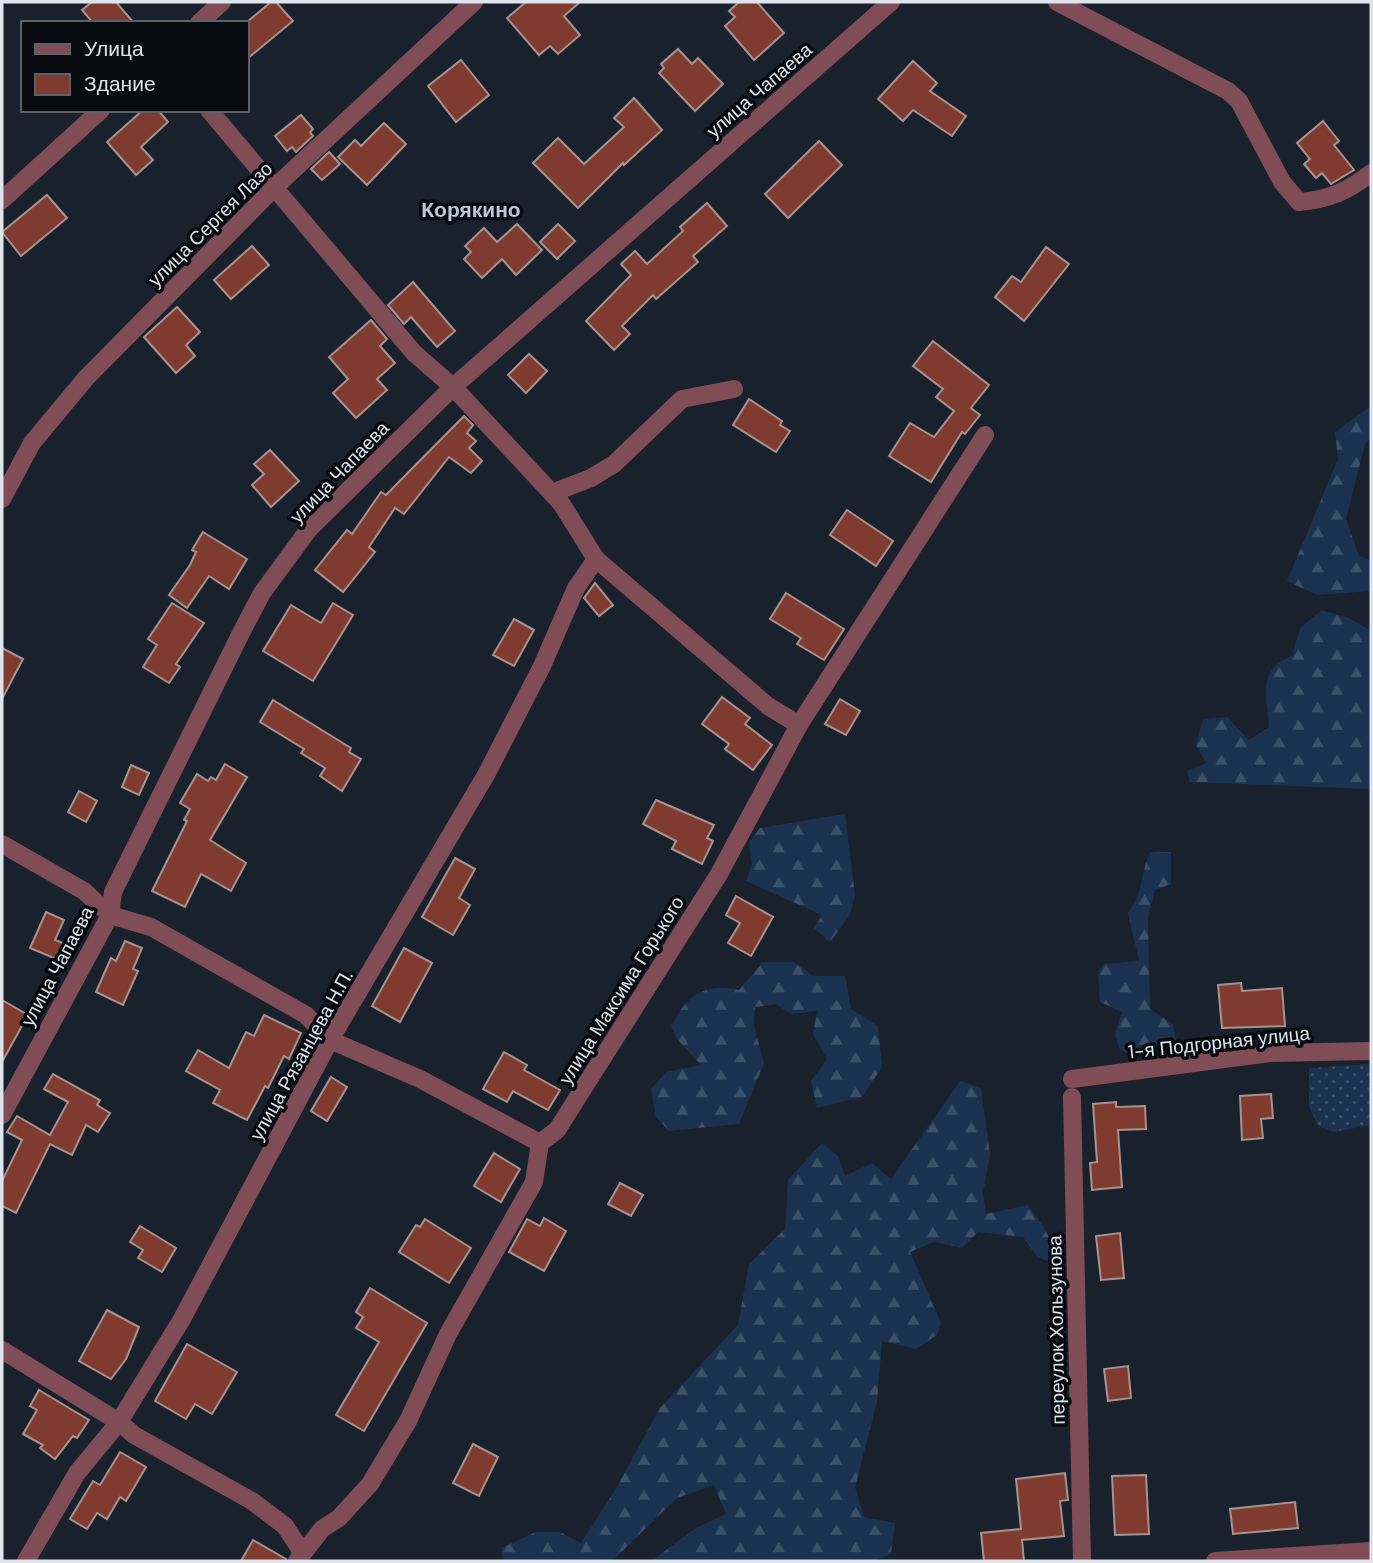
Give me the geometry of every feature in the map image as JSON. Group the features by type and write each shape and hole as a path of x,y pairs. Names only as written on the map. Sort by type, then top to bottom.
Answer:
{"street":[{"path":"201,21 222,2"},
{"name":"улица Сергея Лазо","path":"2,499 32,443 86,378 275,187 474,2"},
{"name":"улица Чапаева","path":"2,1115 110,915 113,892 262,593 309,529 453,387 891,2"},
{"path":"1057,2 1228,91 1239,101 1282,183 1299,202 1325,200 1351,189 1371,173"},
{"path":"2,200 99,112"},
{"path":"211,112 414,353 453,387 552,493 596,559 768,706 799,725"},
{"path":"552,493 591,478 614,464 682,398 734,389"},
{"name":"улица Максима Горького","path":"540,1143 557,1130 719,874 799,725 985,435"},
{"name":"улица Рязанцева Н.П.","path":"26,1561 77,1473 119,1422 182,1319 330,1041 487,773 542,666 576,588 596,559"},
{"path":"2,844 83,891 110,915 151,928 306,1015 330,1041 420,1079 540,1143 534,1182 448,1334 408,1421 370,1484 300,1557 285,1526 252,1501 134,1435 119,1422 2,1350"},
{"name":"1-я Подгорная улица","path":"1072,1088 1269,1053 1371,1051"},
{"name":"переулок Хользунова","path":"1072,1088 1082,1561"},
{"path":"1215,1561 1371,1551"}],"green space":[{"path":"1371,406 1371,439 1365,444 1346,519 1359,556 1371,560 1371,591 1317,595 1287,581 1338,459 1335,432"},
{"path":"1322,610 1349,618 1371,631 1371,789 1190,782 1187,771 1206,763 1196,745 1203,719 1227,717 1249,740 1269,727 1266,695 1268,676 1281,662 1292,656 1300,628"},
{"path":"845,814 855,894 850,915 830,942 814,928 822,915 746,881 752,864 749,842 760,828"},
{"path":"1150,852 1171,852 1171,884 1155,890 1148,917 1150,1009 1173,1024 1179,1051 1128,1053 1120,1050 1115,1035 1122,1012 1100,1002 1098,974 1103,964 1139,961 1128,913 1137,898"},
{"path":"763,962 794,962 813,976 845,976 851,1009 878,1026 882,1067 862,1097 817,1108 811,1081 827,1059 813,1034 817,1011 791,1014 776,1004 755,1007 754,1026 764,1063 739,1124 669,1131 656,1117 651,1089 666,1072 701,1065 677,1039 671,1026 690,999 716,988 739,990"},
{"path":"1371,1064 1371,1125 1334,1132 1318,1126 1309,1106 1309,1068"},
{"path":"960,1081 981,1088 990,1155 983,1193 986,1214 1027,1205 1049,1239 1051,1263 1037,1256 1023,1237 978,1232 962,1248 934,1242 910,1252 941,1323 937,1335 916,1349 882,1341 877,1402 855,1487 864,1517 895,1523 891,1554 873,1561 651,1561 696,1528 726,1514 714,1485 677,1498 612,1561 503,1561 501,1548 536,1532 560,1532 581,1543 617,1487 660,1408 738,1325 749,1264 785,1229 788,1180 822,1143 838,1156 845,1176 872,1163 891,1179"}],"building":[{"path":"92,2 116,2 132,21 91,21 82,10"},
{"path":"271,2 276,2 293,21 248,58 248,21"},
{"path":"526,2 580,2 564,16 580,35 558,54 550,46 539,55 507,18"},
{"path":"739,2 757,2 784,33 754,60 725,26 735,17 729,11"},
{"path":"678,49 692,64 698,58 723,84 695,111 659,73 664,68 661,64"},
{"path":"461,60 489,95 456,122 428,86"},
{"path":"913,61 937,83 930,91 966,116 952,136 913,110 903,121 878,99"},
{"path":"634,98 662,130 624,165 623,163 578,208 533,163 558,138 584,164 624,127 614,118"},
{"path":"141,112 160,112 168,122 141,147 153,160 136,175 107,142"},
{"path":"301,115 313,129 310,132 313,136 296,152 292,147 287,151 275,136"},
{"path":"1323,121 1339,141 1334,145 1354,170 1331,184 1322,173 1316,178 1304,164 1310,159 1297,143"},
{"path":"384,123 406,144 367,185 338,157 355,140 361,146"},
{"path":"819,141 842,165 788,218 765,194"},
{"path":"329,152 340,164 322,180 311,169"},
{"path":"47,195 67,218 21,256 2,232"},
{"path":"707,203 727,226 693,256 698,262 656,299 653,295 622,326 630,334 614,350 586,321 631,275 621,264 635,251 647,264 683,231 680,227"},
{"path":"517,224 542,250 516,275 502,259 482,278 464,259 471,252 465,246 484,228 497,242"},
{"path":"558,224 575,241 557,259 540,242"},
{"path":"252,246 269,265 231,299 214,280"},
{"path":"1046,247 1069,264 1024,321 995,297 1012,276 1021,282"},
{"path":"413,282 455,331 437,347 411,317 404,324 388,305"},
{"path":"177,307 200,332 186,345 195,356 176,373 144,337"},
{"path":"371,320 387,339 380,346 395,363 377,379 387,390 356,418 333,393 348,379 329,357"},
{"path":"933,341 989,385 971,408 980,415 965,434 962,432 931,482 889,456 910,423 934,437 954,411 936,397 943,389 913,366"},
{"path":"529,354 547,371 526,393 508,375"},
{"path":"749,399 782,421 780,425 790,431 776,452 733,425"},
{"path":"464,416 473,425 467,433 476,441 469,448 482,461 471,473 449,457 404,514 395,508 369,547 375,552 343,592 315,570 347,530 352,534 381,492 386,495"},
{"path":"270,450 299,481 271,507 252,485 264,474 254,464"},
{"path":"847,510 893,541 876,566 830,535"},
{"path":"203,532 247,559 229,589 209,576 187,608 169,595 190,565 196,552 192,550"},
{"path":"595,583 613,605 599,616 584,598"},
{"path":"786,593 844,629 824,660 797,644 801,638 770,619"},
{"path":"172,603 204,623 176,664 180,667 169,683 143,667 157,645 148,639"},
{"path":"333,603 353,615 313,681 263,651 291,605 321,623"},
{"path":"514,619 534,630 514,666 493,655"},
{"path":"2,648 23,659 2,699"},
{"path":"722,697 750,718 745,724 772,745 753,770 725,749 729,744 702,724"},
{"path":"840,699 860,711 846,735 825,724"},
{"path":"273,700 351,748 349,752 361,759 342,791 320,776 325,768 301,753 304,749 260,722"},
{"path":"225,764 247,777 210,840 246,863 231,891 201,874 185,907 152,891 187,821 184,820 190,809 180,803 197,774 208,781 211,777 216,780"},
{"path":"131,765 149,773 139,795 122,787"},
{"path":"79,791 97,801 86,822 68,812"},
{"path":"656,800 714,825 707,838 713,841 702,864 672,849 676,841 643,824"},
{"path":"455,858 475,869 459,898 470,905 453,935 422,917"},
{"path":"736,896 773,917 751,956 728,943 740,923 726,915"},
{"path":"46,912 64,920 55,940 63,943 56,959 30,948"},
{"path":"125,941 142,948 133,969 138,971 123,1005 96,992 111,958 116,961"},
{"path":"404,948 432,963 400,1022 372,1006"},
{"path":"1241,983 1242,991 1282,988 1285,1026 1222,1028 1218,985"},
{"path":"2,1000 28,1015 2,1062"},
{"path":"264,1015 301,1033 289,1059 284,1056 268,1088 265,1086 247,1120 213,1103 220,1090 186,1071 198,1050 229,1068 246,1032 254,1036"},
{"path":"504,1052 527,1065 524,1070 560,1090 548,1110 513,1091 507,1102 483,1089"},
{"path":"53,1074 100,1100 97,1105 110,1113 98,1132 86,1125 72,1155 50,1144 16,1213 2,1206 2,1181 22,1140 7,1132 17,1116 50,1135 68,1102 44,1089"},
{"path":"331,1077 347,1087 327,1121 311,1111"},
{"path":"1271,1094 1273,1118 1261,1119 1263,1138 1242,1140 1240,1096"},
{"path":"1116,1102 1116,1107 1145,1106 1146,1129 1118,1130 1122,1187 1092,1190 1090,1163 1097,1162 1093,1104"},
{"path":"494,1153 520,1169 501,1202 474,1186"},
{"path":"620,1183 643,1195 631,1216 608,1204"},
{"path":"544,1218 566,1231 544,1271 509,1252 527,1219 540,1226"},
{"path":"425,1219 471,1248 449,1283 399,1252 416,1225 420,1227"},
{"path":"140,1226 176,1248 162,1272 138,1258 143,1250 130,1242"},
{"path":"1120,1233 1124,1278 1101,1280 1096,1236"},
{"path":"370,1288 427,1323 364,1431 336,1415 379,1342 356,1328 363,1317 356,1312"},
{"path":"107,1310 139,1327 126,1359 111,1379 79,1361"},
{"path":"187,1344 237,1372 212,1414 195,1404 186,1419 155,1401"},
{"path":"1128,1366 1131,1398 1108,1401 1104,1369"},
{"path":"39,1390 89,1420 77,1438 73,1436 55,1459 40,1448 43,1445 23,1434 37,1410 30,1406"},
{"path":"473,1444 498,1457 479,1496 453,1483"},
{"path":"120,1452 146,1467 126,1501 120,1497 107,1519 97,1513 87,1529 70,1519 93,1481 100,1485"},
{"path":"1065,1473 1068,1500 1060,1501 1064,1536 1022,1540 1024,1561 984,1561 981,1533 1021,1529 1016,1479"},
{"path":"1146,1475 1149,1534 1115,1535 1112,1476"},
{"path":"1295,1502 1298,1528 1233,1534 1230,1509"},
{"path":"253,1540 286,1559 286,1561 241,1561"}],"district":[{"name":"Корякино","path":"471,210"}]}
